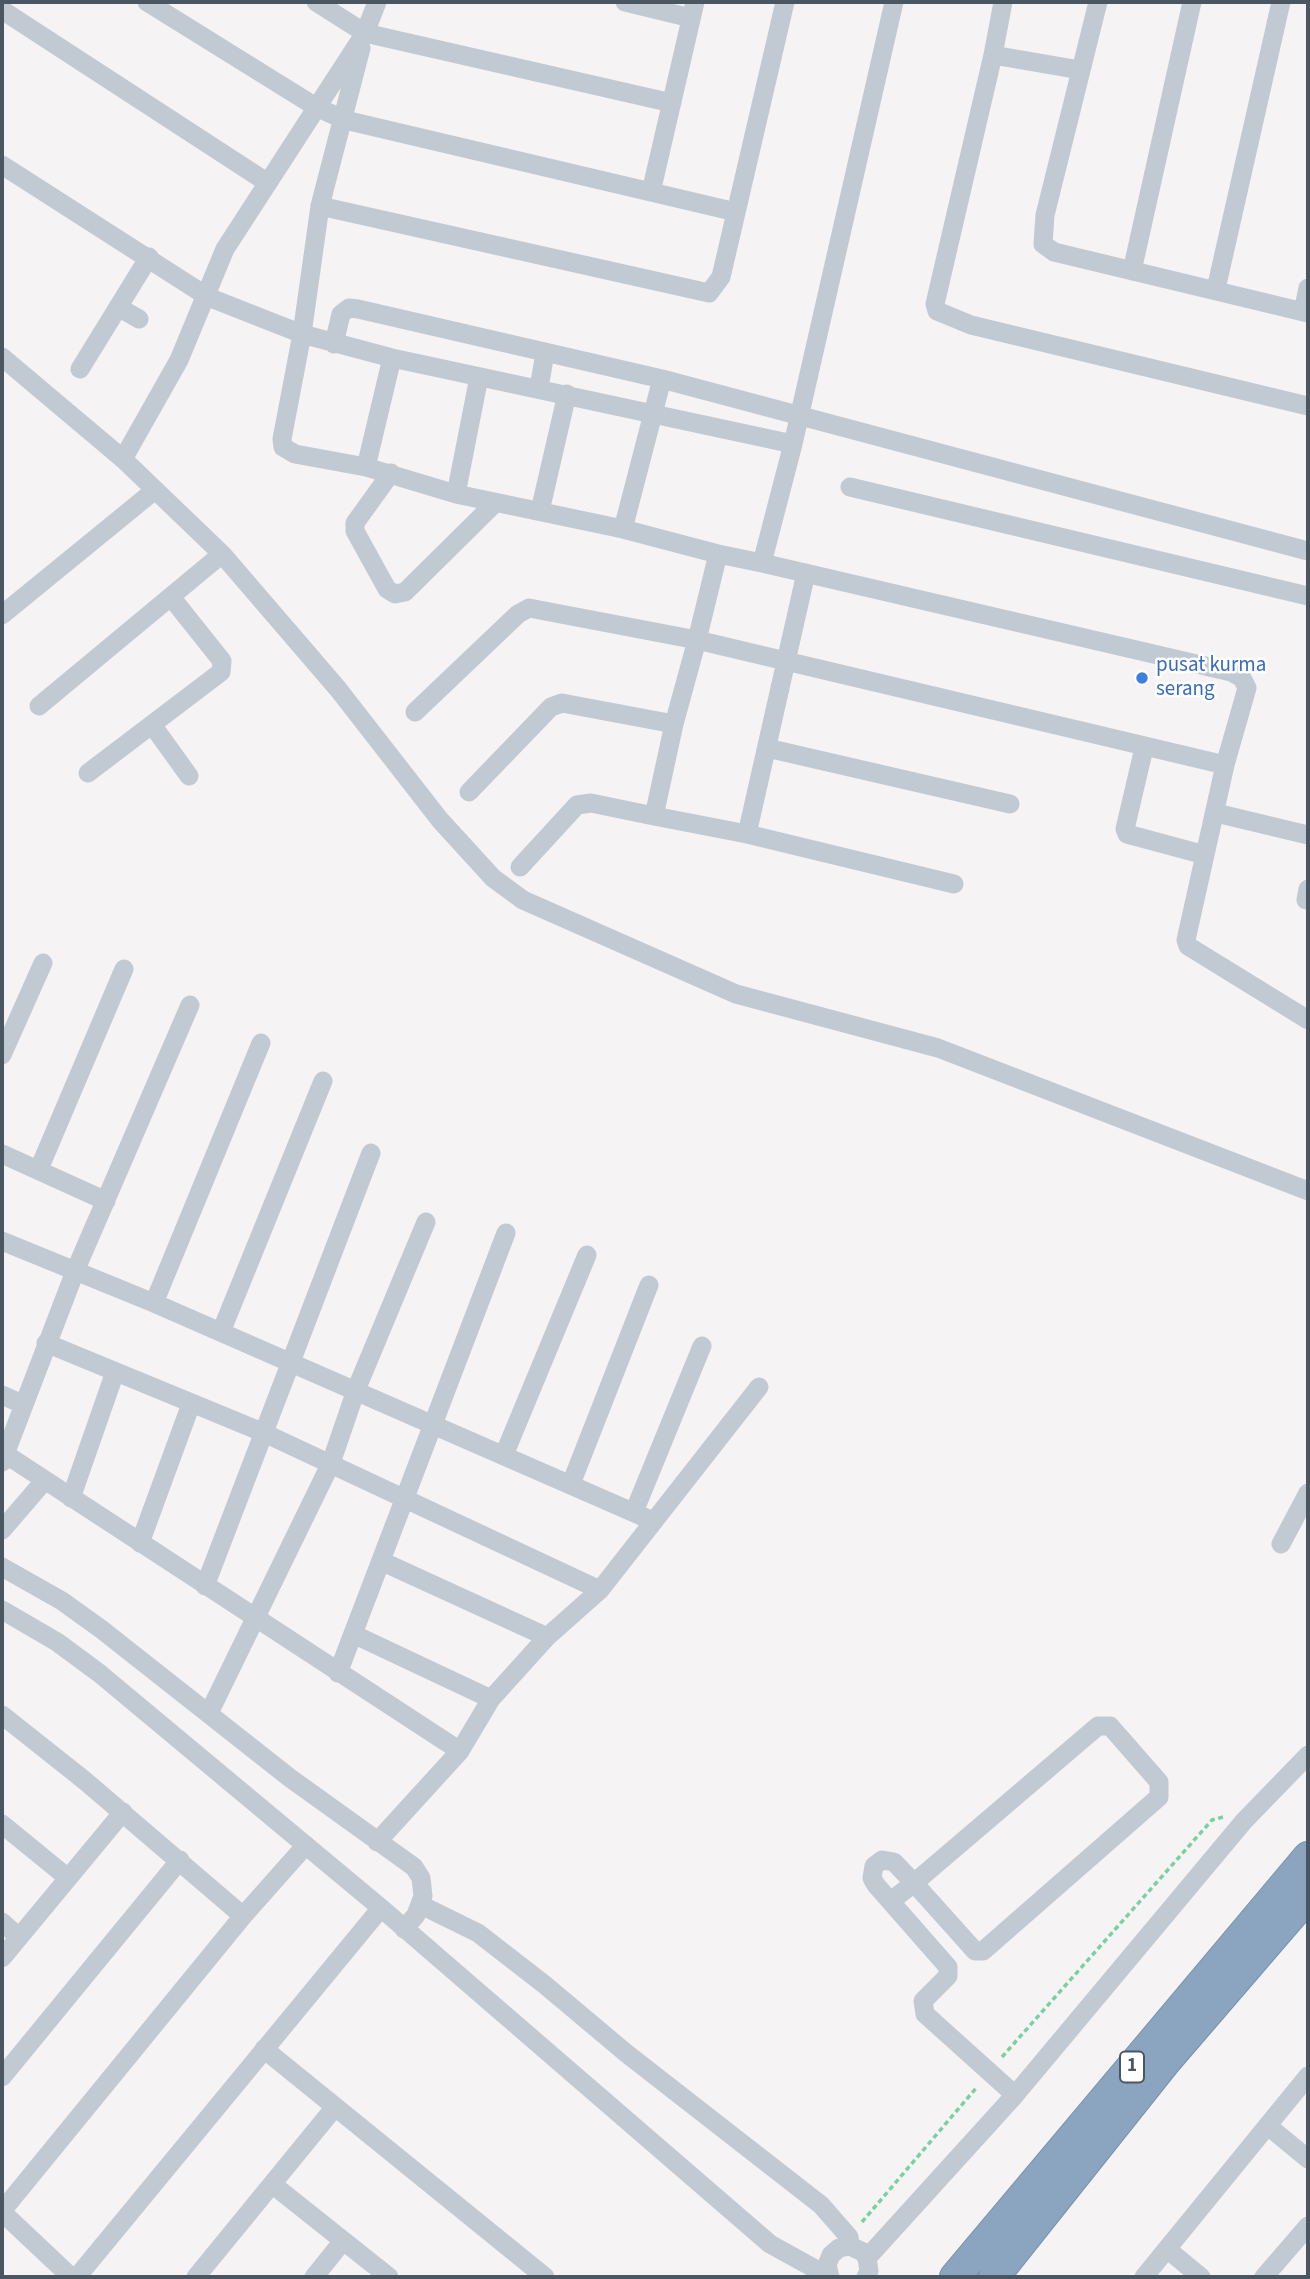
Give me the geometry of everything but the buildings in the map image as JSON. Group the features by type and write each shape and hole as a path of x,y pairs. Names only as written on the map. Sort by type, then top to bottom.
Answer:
{"highway":[{"name":"1","path":"955,2277 1308,1857"},
{"name":"1","path":"994,2277 1166,2061 1308,1896"}],"street":[{"path":"147,2 316,107 345,120 736,212"},
{"path":"316,2 365,33 672,103"},
{"path":"377,2 365,33 345,120 320,206 302,334 282,439 283,447 296,454 391,473 456,494 623,529 718,554 1231,672 1242,678 1247,688 1225,765 1187,934 1188,946 1308,1020"},
{"path":"625,2 693,10 651,192"},
{"path":"320,206 703,294 709,293 718,284 736,212 781,2"},
{"path":"762,563 793,444 894,2"},
{"path":"1098,2 1045,215 1043,244 1054,252 1306,312 1308,288"},
{"path":"1132,271 1192,2"},
{"path":"1216,289 1281,2"},
{"path":"995,3 993,55 935,304 937,311 971,325 1308,406"},
{"path":"2,10 268,183"},
{"path":"123,459 179,360 208,297 225,249 365,33"},
{"path":"993,55 1080,70"},
{"path":"2,164 208,297 302,334 392,358 793,444"},
{"path":"80,369 149,257"},
{"path":"118,307 139,319"},
{"path":"334,344 341,314 349,308 662,379 799,418 1308,551"},
{"path":"539,388 545,353"},
{"path":"2,357 123,459 222,554 338,689 440,820 493,878 523,900 736,994 938,1048 1308,1191"},
{"path":"366,467 392,358"},
{"path":"456,494 479,377"},
{"path":"623,529 662,379"},
{"path":"540,511 567,394"},
{"path":"391,473 355,523 355,531 387,589 395,594 405,592 495,503"},
{"path":"849,487 1308,596"},
{"path":"2,615 155,490"},
{"path":"38,706 222,554"},
{"path":"654,816 674,724 718,554"},
{"path":"747,834 806,573"},
{"path":"88,773 220,674 222,661 171,597"},
{"path":"415,712 518,614 529,608 696,640 1225,765"},
{"path":"469,792 551,707 562,703 674,724"},
{"path":"153,726 189,776"},
{"path":"766,748 1010,804"},
{"path":"1144,748 1125,829 1127,834 1205,855"},
{"path":"520,867 577,805 591,803 747,834 954,884"},
{"path":"1216,813 1308,835"},
{"path":"2,1055 43,963"},
{"path":"39,1169 124,969"},
{"path":"190,1005 76,1269 3,1458 45,1480 460,1751"},
{"path":"154,1303 261,1043"},
{"path":"221,1332 323,1081"},
{"path":"205,1586 289,1361 371,1153"},
{"path":"2,1154 106,1201"},
{"path":"209,1713 331,1463 356,1390 426,1222"},
{"path":"338,1673 506,1233"},
{"path":"2,1241 76,1269 653,1521"},
{"path":"504,1455 587,1255"},
{"path":"571,1484 649,1284"},
{"path":"47,1343 262,1432 600,1590"},
{"path":"634,1512 702,1346"},
{"path":"71,1498 115,1372"},
{"path":"377,1842 460,1751 491,1699 547,1637 600,1590 759,1387"},
{"path":"2,1395 22,1404"},
{"path":"139,1543 191,1404"},
{"path":"2,1530 45,1480"},
{"path":"1281,1544 1308,1493"},
{"path":"381,1561 547,1637"},
{"path":"2,1567 62,1601 377,1842 414,1867 422,1893 545,1984 626,2053 821,2205 849,2242 863,2252 866,2268"},
{"path":"2,1609 57,1642 99,1673 381,1908 770,2244 829,2276"},
{"path":"353,1634 491,1699"},
{"path":"2,1716 123,1812 243,1916"},
{"path":"891,1901 914,1883 1098,1726 1110,1726 1158,1782 1159,1797 983,1951 975,1951 914,1883 892,1861 878,1862 872,1871 873,1881 948,1967 948,1976 921,2007 928,2018 1015,2095"},
{"path":"866,2268 1244,1821 1308,1755"},
{"path":"2,1958 123,1812"},
{"path":"2,1824 68,1878"},
{"path":"306,1845 243,1916 2,2212 74,2277 381,1908"},
{"path":"2,2077 180,1860"},
{"path":"404,1929 422,1893"},
{"path":"2,1923 19,1937"},
{"path":"264,2049 545,2277"},
{"path":"1144,2277 1308,2076"},
{"path":"196,2277 335,2107"},
{"path":"1268,2126 1308,2159"},
{"path":"272,2184 389,2277"},
{"path":"1264,2277 1308,2225"},
{"path":"314,2277 343,2241"},
{"path":"829,2276 827,2265 831,2255 849,2242"},
{"path":"1167,2249 1201,2277"}],"path":[{"path":"849,2242 921,2156 977,2062 1212,1820 1233,1817 1244,1821"}],"place":[{"name":"pusat kurma serang","path":"1142,678"}]}
